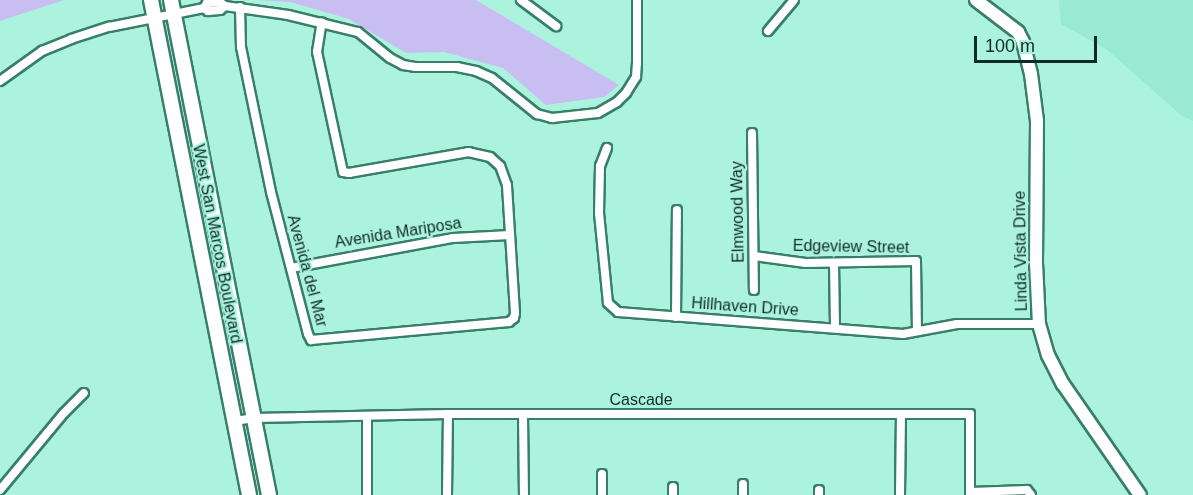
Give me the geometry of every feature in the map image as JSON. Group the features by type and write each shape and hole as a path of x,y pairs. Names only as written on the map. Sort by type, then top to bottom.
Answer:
{"main road":[{"name":"West San Marcos Boulevard","path":"151,0 249,495"},
{"name":"West San Marcos Boulevard","path":"171,0 269,495"}],"street":[{"path":"521,0 556,26"},
{"path":"0,81 42,51 71,39 109,27 204,8 214,10 225,6 322,22 358,32 390,58 403,65 457,67 484,75 506,88 537,114 552,118 598,113 617,102 636,77 637,0"},
{"path":"768,31 794,0"},
{"name":"Linda Vista Drive","path":"976,0 1018,32 1023,42 1031,74 1037,121 1036,263 1039,324 1053,367 1140,495"},
{"name":"Avenida del Mar","path":"240,7 241,46 271,192 308,334 316,341 509,322 514,318 510,235"},
{"path":"322,22 317,52 343,172 349,173 469,152 490,157 504,174 510,235"},
{"name":"Elmwood Way","path":"752,133 754,290"},
{"name":"Hillhaven Drive","path":"607,148 600,166 599,213 608,303 618,312 903,334 957,324 1039,324"},
{"path":"676,317 677,210"},
{"name":"Avenida Mariposa","path":"291,268 453,238 510,235"},
{"name":"Edgeview Street","path":"754,256 806,264 915,261 917,331"},
{"path":"834,264 835,327"},
{"path":"0,490 64,412 84,393"},
{"path":"447,495 448,414"},
{"name":"Cascade","path":"235,422 255,418 448,414 970,414 970,493"},
{"path":"523,415 524,495"},
{"path":"900,495 901,415"},
{"path":"367,417 367,495"},
{"path":"602,474 602,495"},
{"path":"743,484 743,495"},
{"path":"970,493 1027,490 1030,495"}],"shaded area":[{"path":"0,0 64,0 0,21"},
{"path":"257,0 476,0 619,85 604,97 546,105 503,68 444,52 406,53 349,19 290,2"},
{"path":"1059,0 1193,0 1193,121 1182,116 1106,49 1061,24"}]}
